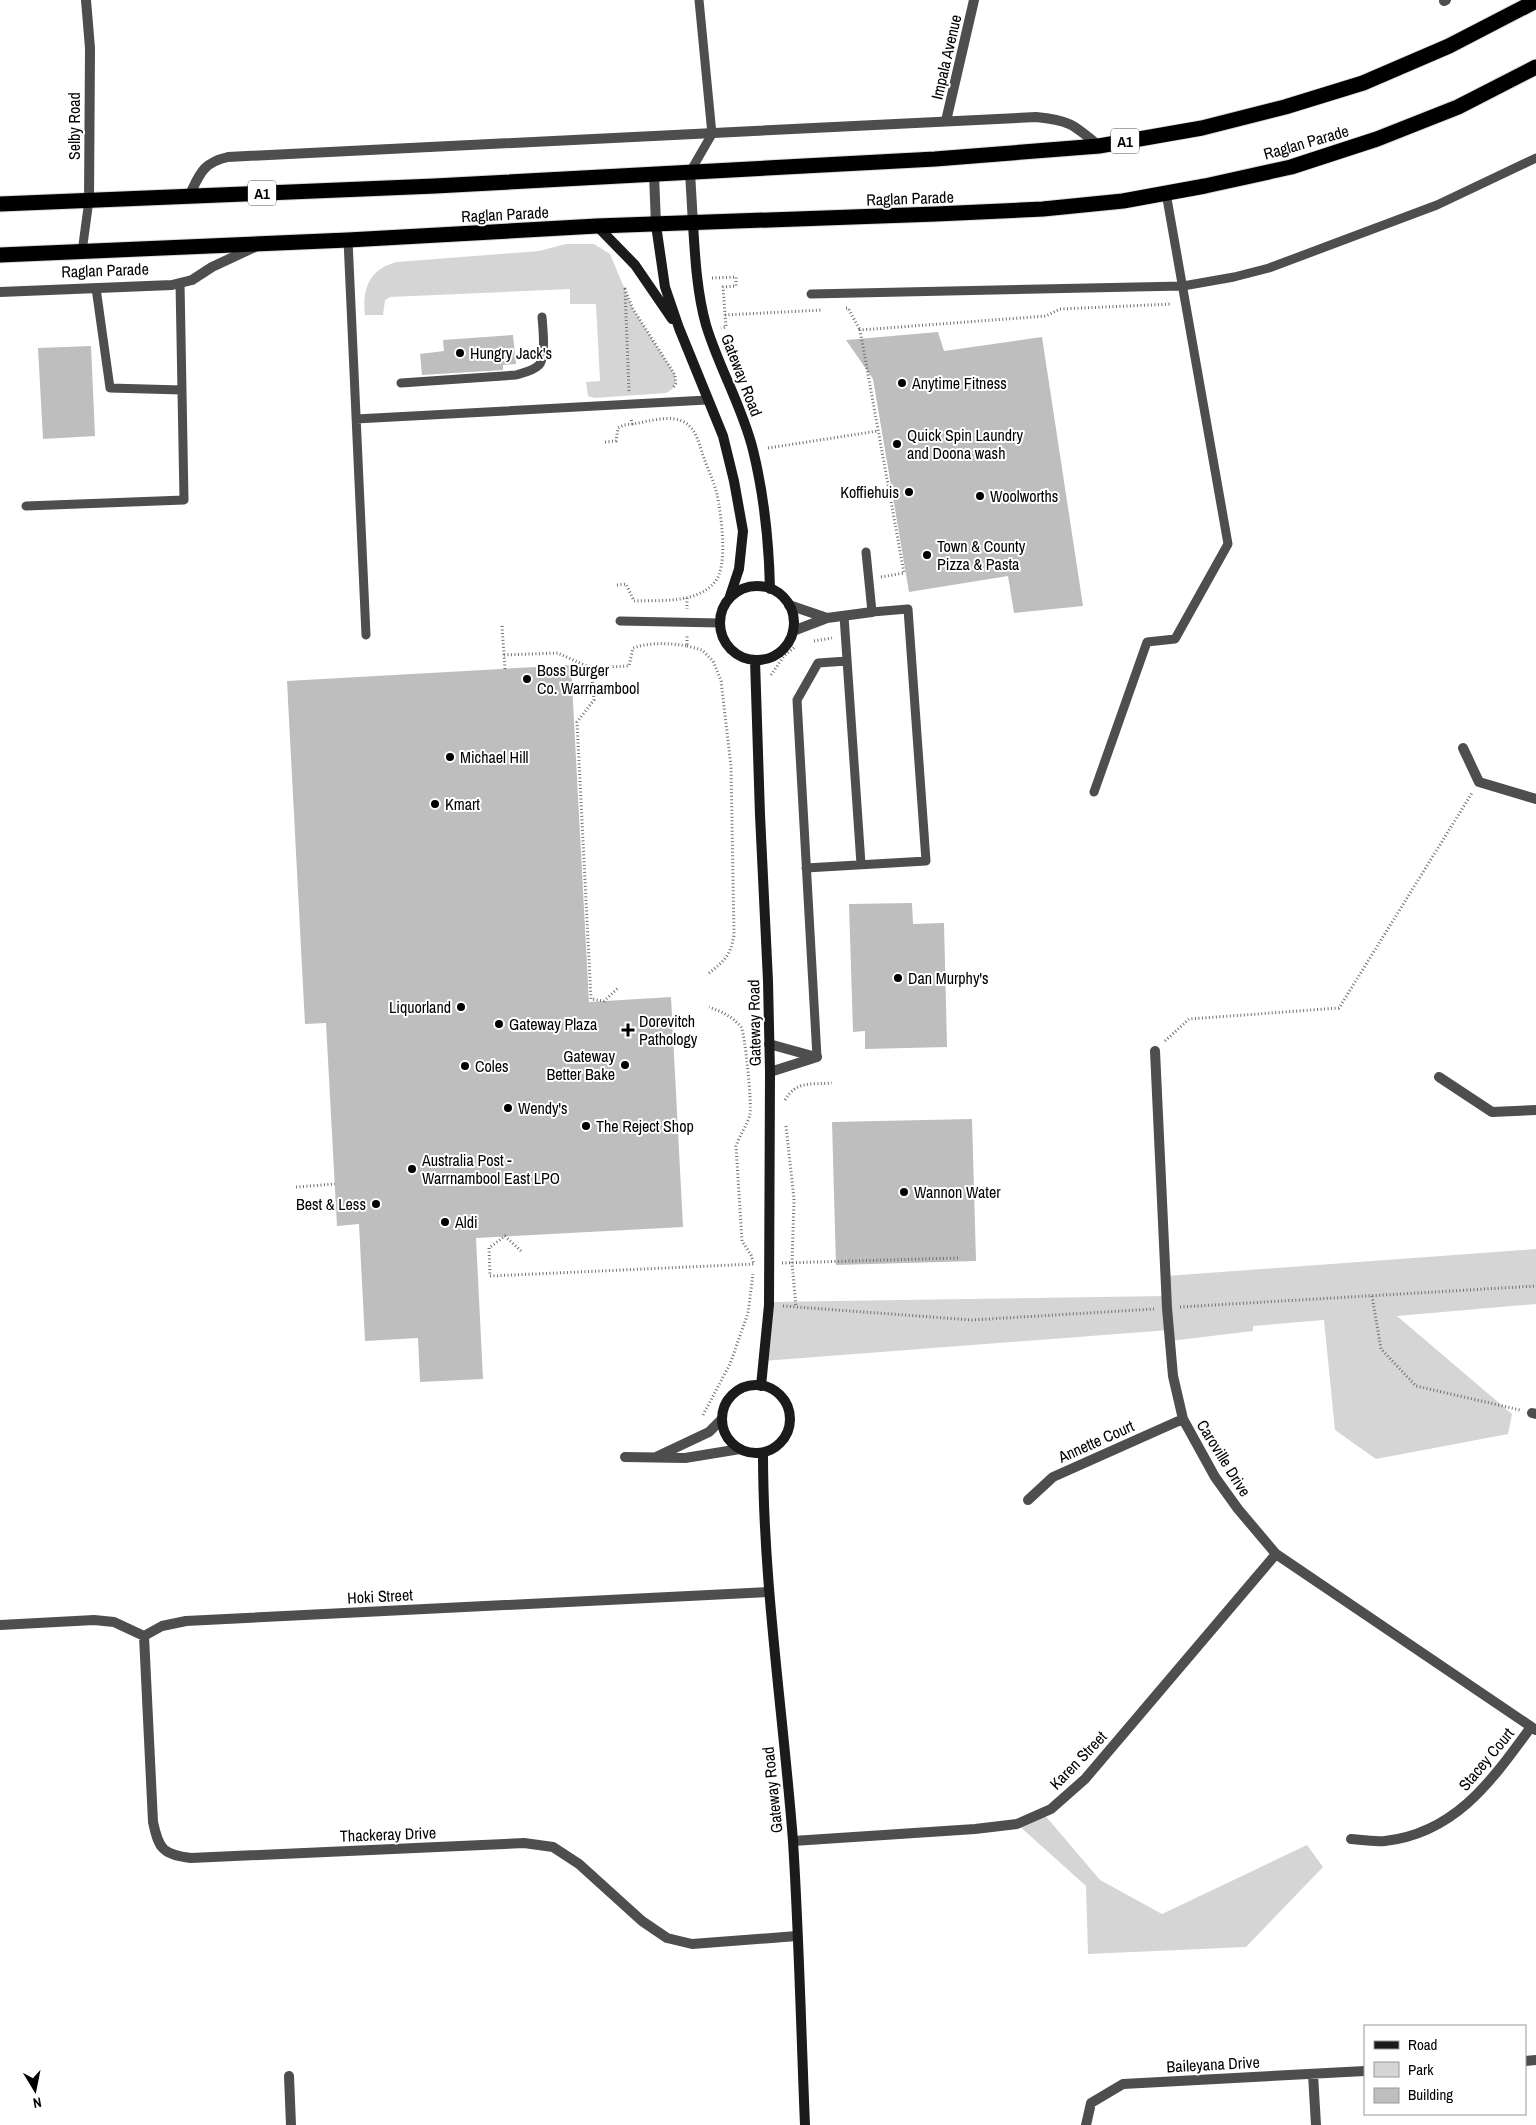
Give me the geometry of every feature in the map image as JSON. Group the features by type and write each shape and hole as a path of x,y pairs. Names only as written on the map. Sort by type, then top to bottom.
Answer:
{"highway":[{"name":"Raglan Parade","path":"0,204 435,186 935,159 1098,146 1202,128 1285,107 1363,83 1450,46 1536,1"},
{"name":"Raglan Parade","path":"0,255 348,240 598,226 656,226 1043,209 1123,201 1291,167 1376,139 1458,107 1536,67"}],"street":[{"name":"Selby Road","path":"86,0 90,48 89,200"},
{"name":"Impala Avenue","path":"946,121 974,0"},
{"path":"189,196 202,169 213,160 228,157 1036,117 1052,118 1074,125 1098,146"},
{"name":"Gateway Road","path":"690,172 699,290 706,324 722,368 741,410 753,451 769,540 770,588"},
{"path":"654,174 656,226 665,287 707,400 723,436 743,531 739,569 729,599 722,610 720,623 722,634 730,648 744,658 754,660 768,659 779,653 788,643 793,631 794,618 789,605 781,595 770,588 755,586 741,590 729,599"},
{"path":"598,226 635,265 679,328"},
{"name":"Raglan Parade","path":"0,292 172,285 192,280 212,267 262,244"},
{"path":"789,605 827,618"},
{"path":"793,631 827,618 872,612"},
{"name":"Gateway Road","path":"754,660 768,981 770,1072 769,1305 761,1386"},
{"path":"1463,748 1479,782 1536,799"},
{"path":"769,1044 817,1057"},
{"name":"Caroville Drive","path":"1155,1051 1168,1308 1173,1376 1182,1419 1215,1477 1238,1509 1276,1554 1533,1729"},
{"path":"770,1072 817,1057"},
{"path":"1438,1077 1492,1112 1536,1110"},
{"path":"626,1457 685,1458 740,1449 756,1453 763,1452 780,1444 790,1427 791,1418 785,1400 770,1388 761,1386 745,1387 731,1396 723,1411 722,1419 727,1437 740,1449"},
{"path":"652,1458 709,1432 722,1419"},
{"name":"Annette Court","path":"1028,1500 1053,1477 1182,1419"},
{"name":"Gateway Road","path":"763,1452 763,1508 768,1592 793,1841 805,2125"},
{"name":"Karen Street","path":"793,1841 975,1829 1016,1824 1051,1809 1085,1779 1276,1554"},
{"name":"Hoki Street","path":"144,1636 162,1626 186,1621 768,1592"},
{"path":"0,1625 94,1620 114,1622 144,1636"},
{"name":"Thackeray Drive","path":"144,1636 153,1822 158,1842 171,1855 191,1858 524,1844 553,1847 579,1864 642,1922 667,1938 692,1944 797,1936"},
{"name":"Stacey Court","path":"1351,1839 1385,1841 1429,1830 1459,1812 1494,1777 1533,1729"},
{"name":"Baileyana Drive","path":"1086,2125 1091,2103 1123,2084 1364,2071"},
{"path":"1313,2074 1316,2125"},
{"path":"289,2076 291,2125"}],"lane":[{"path":"690,172 712,134 699,0"},
{"path":"811,294 1183,286 1234,278 1269,268 1437,205 1536,158"},
{"path":"1094,792 1147,642 1175,639 1228,544 1166,193"},
{"name":"Selby Road","path":"82,252 89,200"},
{"path":"348,240 366,634"},
{"path":"26,506 184,500 180,283"},
{"path":"96,288 110,388 182,390"},
{"path":"401,383 516,375 530,370 539,365 543,358 542,317"},
{"path":"356,419 630,400 707,400"},
{"path":"806,868 926,861 908,609 872,612 866,552"},
{"path":"844,616 861,864"},
{"path":"620,621 720,623"},
{"path":"817,1057 797,700 818,663 847,660"}],"path":[{"path":"713,278 736,277 736,286 723,287 726,327"},
{"path":"632,424 625,289 633,309 675,375 676,383 672,390"},
{"path":"860,330 1046,316 1060,309 1186,304"},
{"path":"839,309 848,308 860,330 886,465 904,573 868,579"},
{"path":"725,315 830,309"},
{"path":"605,442 616,441 618,428 624,425 669,418 686,423 693,429 716,493 723,536 721,565 716,582 706,590 687,598 634,601 626,584 617,585"},
{"path":"791,444 878,431"},
{"path":"687,598 687,646"},
{"path":"502,626 505,669"},
{"path":"806,642 845,637"},
{"path":"504,655 558,653 591,668 629,666 632,648 644,644 669,643 702,650 713,661 721,682 731,766 734,935 732,949 727,958 708,974"},
{"path":"769,682 771,674 784,656 799,643"},
{"path":"591,668 594,700 577,722 591,999 604,1001 618,988"},
{"path":"1155,1051 1189,1019 1340,1008 1479,782"},
{"path":"709,1007 728,1014 743,1029 750,1094 750,1115 740,1133 736,1146 742,1241 751,1255 754,1264 748,1313 745,1322 730,1364 698,1423 709,1432"},
{"path":"784,1101 791,1090 798,1085 832,1083"},
{"path":"786,1119 794,1199 792,1262 796,1307"},
{"path":"296,1187 334,1184"},
{"path":"521,1251 505,1236 489,1248 490,1276 792,1262 958,1258"},
{"path":"769,1305 972,1320 1536,1286"},
{"path":"1372,1296 1381,1349 1416,1386 1534,1413"}],"green space":[{"path":"566,244 594,244 610,254 633,309 675,375 674,386 669,391 666,393 594,398 588,396 586,382 600,381 596,304 570,304 570,289 390,297 385,300 383,315 365,315 365,297 369,281 387,265 397,262 539,251"},
{"path":"1536,1249 1536,1304 1397,1316 1512,1414 1508,1434 1376,1459 1335,1430 1324,1320 1253,1326 1253,1331 1170,1341 1169,1330 763,1361 769,1302 1167,1296 1166,1276"},
{"path":"1043,1813 1100,1880 1162,1914 1307,1845 1323,1867 1246,1947 1088,1954 1086,1886 1017,1824"}],"building":[{"name":"Woolworths","path":"938,332 944,351 1042,337 1083,606 1014,613 1008,576 909,592 873,379 846,340"},
{"path":"513,335 516,364 503,365 503,370 422,375 420,354 444,351 443,340"},
{"path":"91,346 95,436 43,439 38,348"},
{"name":"Gateway Plaza","path":"571,665 589,1002 671,997 683,1227 476,1238 483,1379 420,1382 418,1338 365,1341 359,1224 337,1226 326,1023 305,1024 287,681"},
{"name":"Dan Murphy's","path":"912,903 913,924 944,923 947,1047 865,1049 865,1031 853,1032 849,904"},
{"name":"Wannon Water","path":"972,1119 976,1261 836,1265 832,1122"}],"place":[{"name":"Hungry Jack's","path":"460,353"},
{"name":"Anytime Fitness","path":"902,383"},
{"name":"Quick Spin Laundry and Doona wash","path":"897,444"},
{"name":"Koffiehuis","path":"909,492"},
{"name":"Woolworths","path":"980,496"},
{"name":"Town & County Pizza & Pasta","path":"927,555"},
{"name":"Boss Burger Co. Warrnambool","path":"527,679"},
{"name":"Michael Hill","path":"450,757"},
{"name":"Kmart","path":"435,804"},
{"name":"Dan Murphy's","path":"898,978"},
{"name":"Liquorland","path":"461,1007"},
{"name":"Gateway Plaza","path":"499,1024"},
{"name":"Dorevitch Pathology","path":"628,1030"},
{"name":"Gateway Better Bake","path":"625,1065"},
{"name":"Coles","path":"465,1066"},
{"name":"Wendy's","path":"508,1108"},
{"name":"The Reject Shop","path":"586,1126"},
{"name":"Australia Post - Warrnambool East LPO","path":"412,1169"},
{"name":"Wannon Water","path":"904,1192"},
{"name":"Best & Less","path":"376,1204"},
{"name":"Aldi","path":"445,1222"}]}
